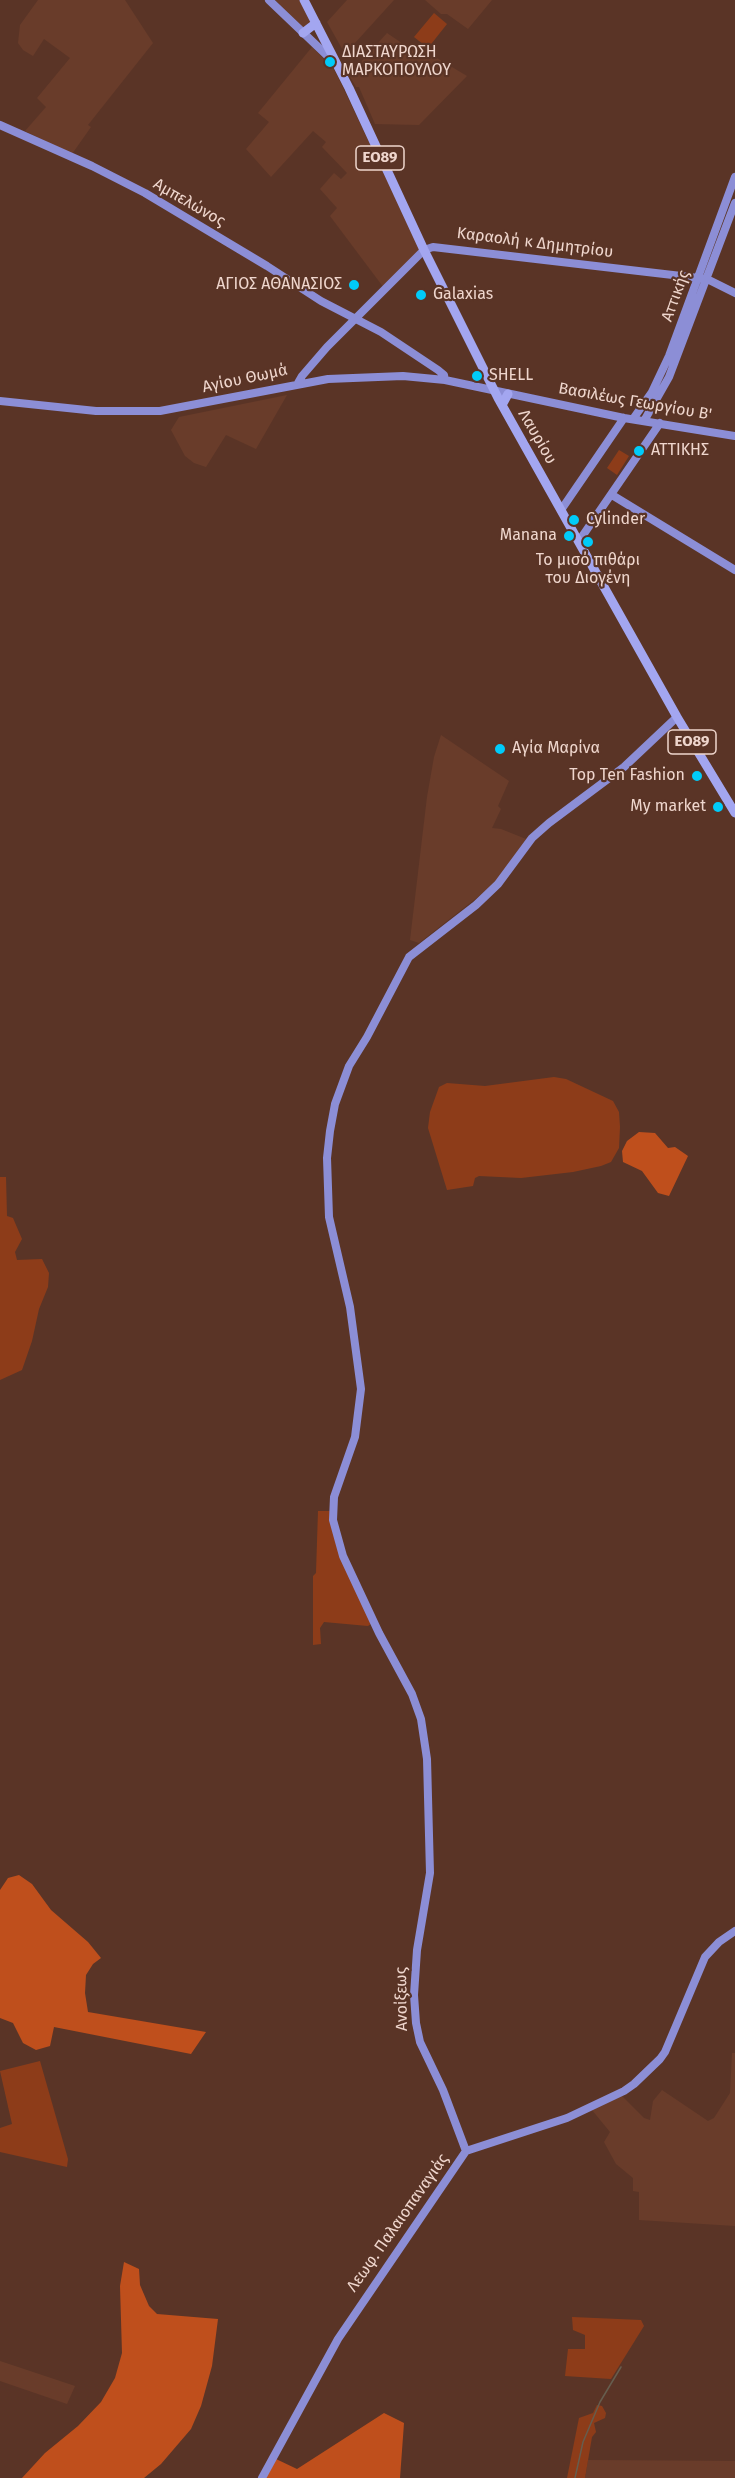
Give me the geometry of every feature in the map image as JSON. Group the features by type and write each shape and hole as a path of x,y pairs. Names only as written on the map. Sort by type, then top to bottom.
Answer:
{"main road":[{"name":"Λαυρίου","path":"304,0 495,392 677,717 735,813"},
{"path":"303,33 316,22"},
{"path":"502,405 508,394"}],"street":[{"path":"269,0 337,65"},
{"name":"Αμπελώνος","path":"0,125 92,166 145,194 267,266 321,301 381,332 438,370 444,375 445,380"},
{"name":"Αττικής","path":"644,421 669,377 735,177"},
{"name":"Αττικής","path":"561,510 660,376 735,203"},
{"name":"Καραολή κ Δημητρίου","path":"424,250 434,247 480,251 702,278 735,293"},
{"path":"298,383 327,347 424,250"},
{"name":"Αγίου Θωμά","path":"0,401 96,411 160,411 199,405 298,383 383,375 445,380 495,392"},
{"name":"Βασιλέως Γεωργίου Β'","path":"495,392 629,419 735,436"},
{"path":"579,541 660,423"},
{"path":"612,495 735,570"},
{"name":"Ανοίξεως","path":"466,2151 443,2090 417,2035 414,1995 416,1961 430,1873 427,1759 418,1706 379,1634 343,1556 335,1529 333,1510 337,1484 355,1437 362,1389 350,1307 329,1217 327,1158 330,1131 335,1104 349,1066 368,1038 409,957 498,884 532,838 624,767 677,717"},
{"name":"Λεωφ. Παλαιοπαναγιάς","path":"262,2478 338,2339 466,2151 567,2118 634,2084 653,2067 664,2052 707,1954 735,1931"}],"shaded area":[{"path":"38,0 125,0 153,43 88,125 91,127 72,154 25,131 46,107 37,98 70,58 44,39 33,56 23,50 18,43 20,25"},
{"path":"275,0 301,0 313,22 305,29"},
{"path":"347,0 394,0 345,54 327,22"},
{"path":"425,0 492,0 468,29 447,14 441,14"},
{"path":"434,13 447,24 428,48 414,37"},
{"path":"387,33 425,59 430,54 467,76 419,125 375,124 359,87 356,87 349,75"},
{"path":"312,47 333,68 339,79 420,250 384,288 330,216 337,208 320,189 334,173 341,179 347,173 322,147 326,142 313,131 271,177 246,149 269,122 258,113"},
{"path":"287,395 256,449 226,435 206,467 194,463 185,456 171,430 179,417"},
{"path":"619,450 629,456 617,475 607,468"},
{"path":"441,735 509,781 498,806 501,809 492,828 501,829 526,839 497,882 419,943 410,940 427,797 434,757"},
{"path":"554,1077 566,1079 613,1101 619,1112 620,1127 619,1148 611,1162 573,1172 521,1178 479,1176 475,1178 473,1186 447,1190 428,1128 430,1112 439,1087 447,1083 485,1086"},
{"path":"639,1132 655,1133 668,1148 675,1147 688,1156 669,1196 658,1193 642,1171 623,1162 622,1151 627,1141"},
{"path":"0,1177 6,1177 7,1216 13,1218 22,1239 15,1252 17,1260 42,1259 49,1273 48,1287 39,1309 32,1341 22,1370 0,1380"},
{"path":"318,1511 330,1511 372,1623 368,1626 324,1622 320,1628 321,1644 313,1645 313,1576 316,1573"},
{"path":"19,1875 32,1884 51,1910 88,1942 101,1958 93,1964 86,1975 85,1993 88,2012 206,2032 191,2054 54,2027 50,2046 36,2050 23,2043 13,2023 0,2018 0,1890 8,1878"},
{"path":"732,2053 735,2053 735,2226 639,2220 639,2192 633,2191 633,2178 616,2164 604,2142 610,2132 592,2110 622,2096 644,2118 650,2120 653,2101 662,2090 708,2121 714,2118 730,2093"},
{"path":"40,2061 68,2159 67,2167 0,2152 0,2128 12,2124 0,2071"},
{"path":"124,2262 139,2269 140,2285 149,2306 157,2314 218,2319 212,2366 201,2406 191,2429 161,2464 144,2478 22,2478 45,2453 78,2426 101,2402 115,2378 122,2353 120,2286"},
{"path":"572,2317 641,2320 644,2326 611,2379 565,2376 568,2349 585,2349 585,2335 573,2330"},
{"path":"0,2361 75,2386 67,2404 0,2381"},
{"path":"597,2405 602,2406 606,2413 605,2418 594,2423 596,2432 592,2437 585,2478 567,2478 579,2418 593,2413"},
{"path":"384,2413 404,2423 400,2478 266,2478 276,2459 297,2469"},
{"path":"588,2460 735,2461 735,2478 585,2478"}],"waterway":[{"path":"575,2478 583,2442 600,2402 621,2367"}],"place":[{"name":"ΔΙΑΣΤΑΥΡΩΣΗ ΜΑΡΚΟΠΟΥΛΟΥ","path":"330,62"},
{"name":"ΑΓΙΟΣ ΑΘΑΝΑΣΙΟΣ","path":"354,285"},
{"name":"Galaxias","path":"421,295"},
{"name":"SHELL","path":"477,376"},
{"name":"ΑΤΤΙΚΗΣ","path":"639,451"},
{"name":"Cylinder","path":"574,520"},
{"name":"Manana","path":"569,536"},
{"name":"Το μισό πιθάρι του Διογένη","path":"588,542"},
{"name":"Αγία Μαρίνα","path":"500,749"},
{"name":"Top Ten Fashion","path":"697,776"},
{"name":"My market","path":"718,807"}]}
